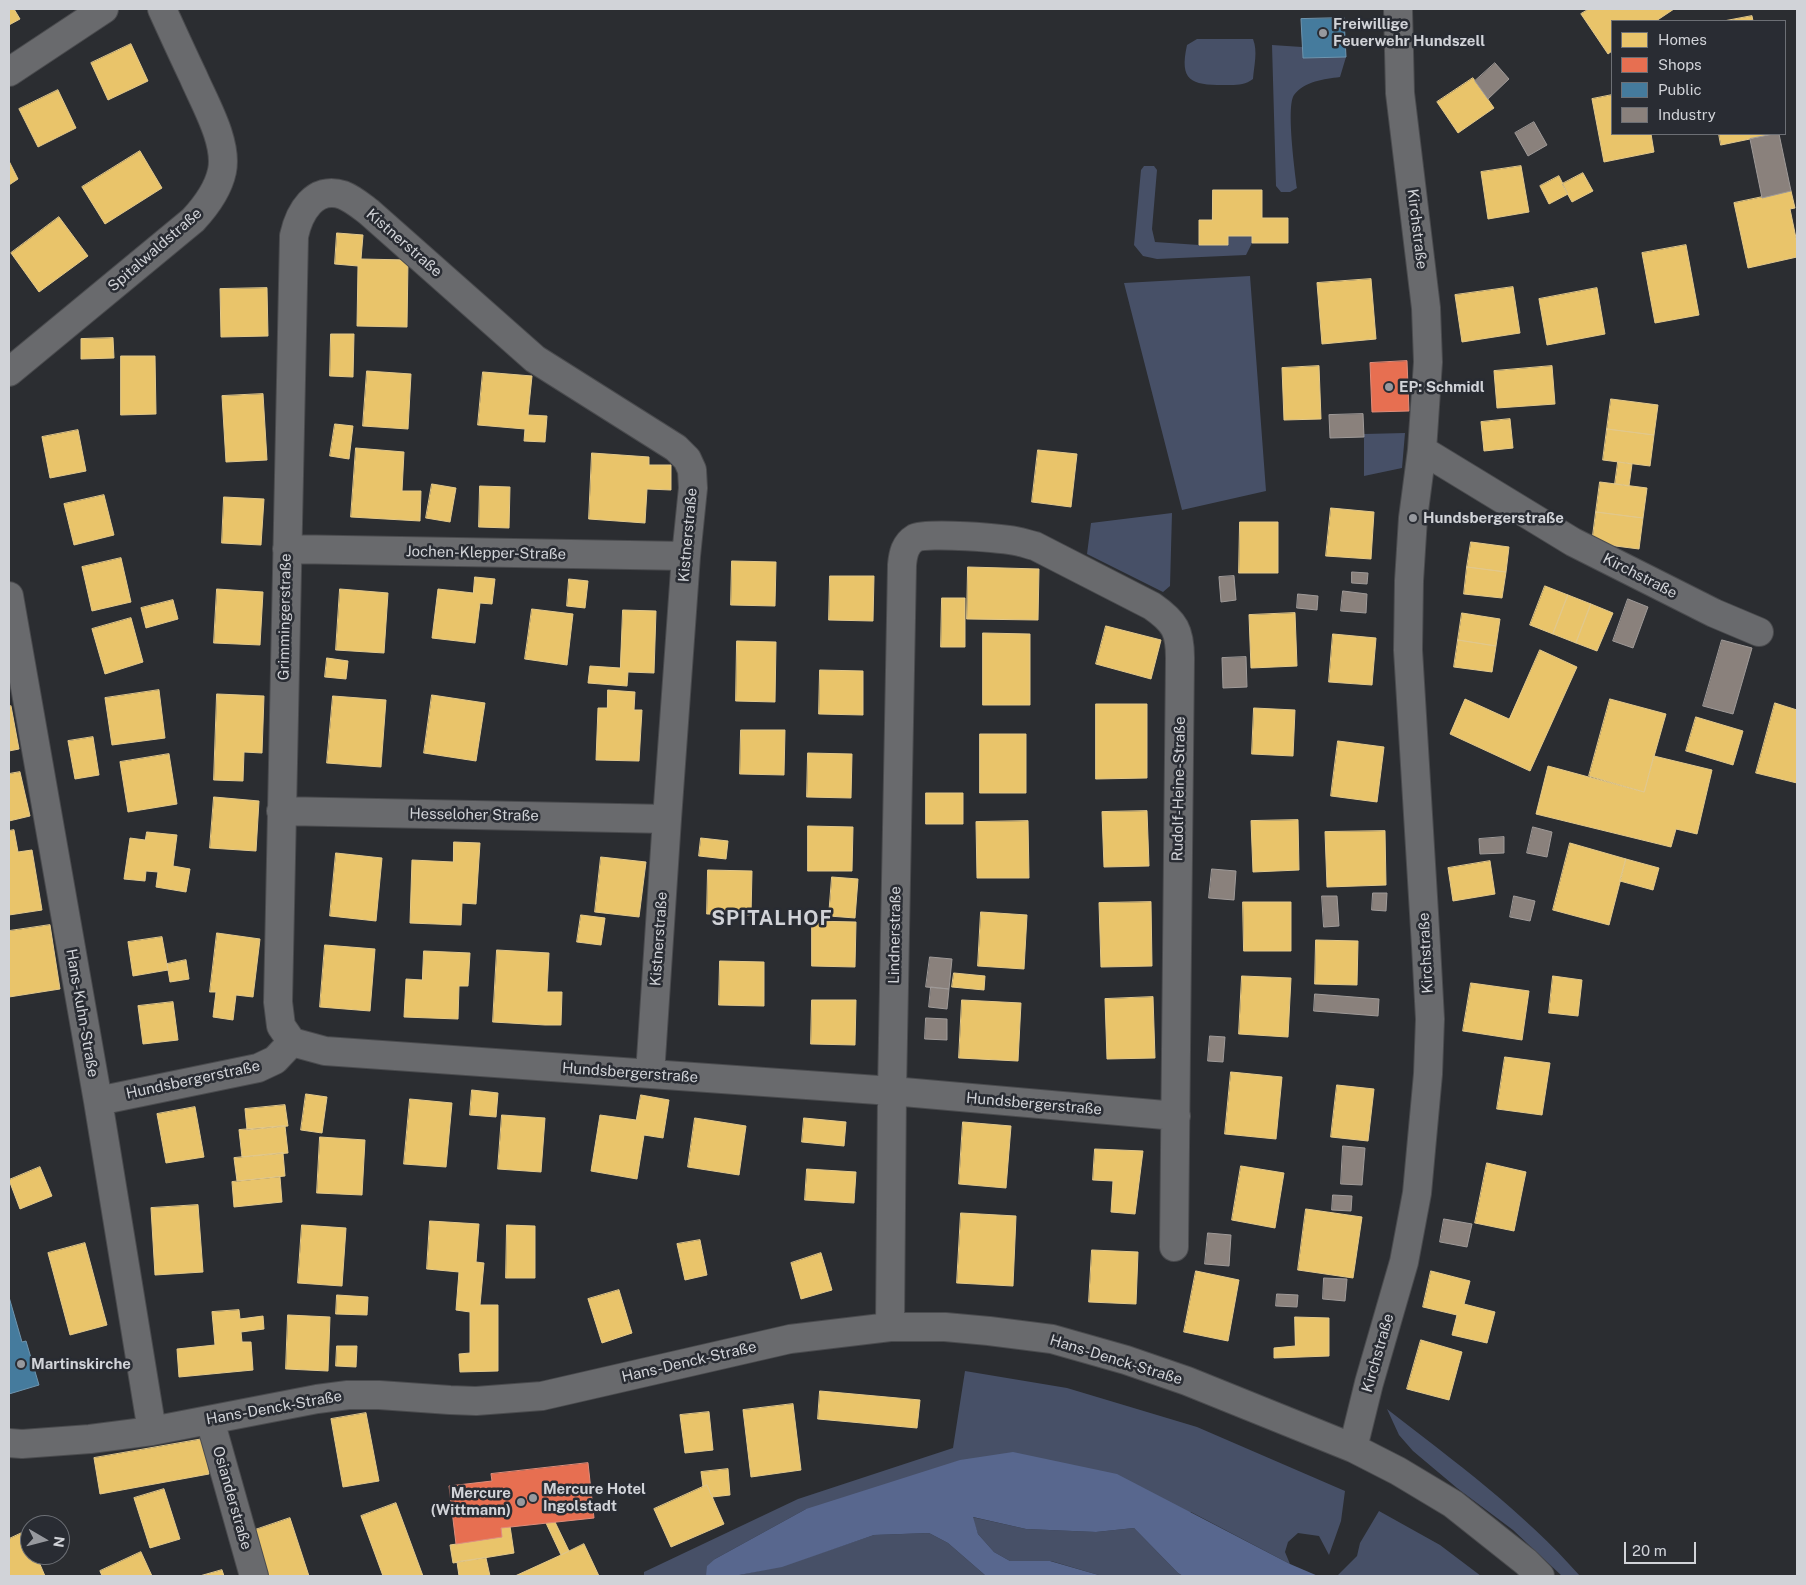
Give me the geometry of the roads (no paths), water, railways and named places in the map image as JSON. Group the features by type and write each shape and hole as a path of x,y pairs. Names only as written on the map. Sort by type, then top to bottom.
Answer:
{"street":[{"path":"9,72 104,9"},
{"name":"Spitalwaldstraße","path":"9,372 193,220 205,208 215,192 222,170 222,152 216,130 162,9"},
{"name":"Kirchstraße","path":"1353,1448 1404,1262 1417,1193 1428,1074 1430,1019 1408,650 1409,572 1413,518 1422,450 1428,362 1426,308 1400,93 1398,9"},
{"name":"Kistnerstraße","path":"317,197 332,193 343,195 356,201 535,359 676,448 687,459 692,470 693,488 686,556 650,1074"},
{"name":"Grimmingerstraße","path":"292,1042 281,1026 278,1002 294,236 298,219 307,205 317,197"},
{"name":"Kirchstraße","path":"1422,450 1573,542 1714,613 1759,632"},
{"name":"Rudolf-Heine-Straße","path":"908,544 917,537 930,536 1021,542 1035,546 1152,606 1167,616 1178,631 1180,658 1174,1247"},
{"name":"Lindnerstraße","path":"890,1327 892,1092 902,564 903,554 908,544"},
{"name":"Jochen-Klepper-Straße","path":"287,549 686,556"},
{"name":"Hans-Kuhn-Straße","path":"9,596 98,1101 152,1431"},
{"name":"Hesseloher Straße","path":"281,811 667,819"},
{"name":"Hundsbergerstraße","path":"98,1101 258,1068 275,1060 292,1042 325,1051 892,1092 1176,1116"},
{"name":"Hans-Denck-Straße","path":"9,1443 22,1444 90,1439 152,1431 317,1399 348,1395 379,1395 468,1401 542,1396 790,1339 890,1327 945,1327 1052,1339 1126,1360 1187,1381 1353,1448 1398,1471 1453,1504 1526,1562 1540,1576"},
{"name":"Osianderstraße","path":"210,1420 254,1576"}],"place":[{"name":"Freiwillige Feuerwehr Hundszell","path":"1323,33"},
{"name":"EP: Schmidl","path":"1389,387"},
{"name":"Hundsbergerstraße","path":"1413,518"},
{"name":"Martinskirche","path":"21,1364"},
{"name":"Mercure Hotel Ingolstadt","path":"533,1498"},
{"name":"Mercure (Wittmann)","path":"521,1502"}],"district":[{"name":"SPITALHOF","path":"772,919"}]}
